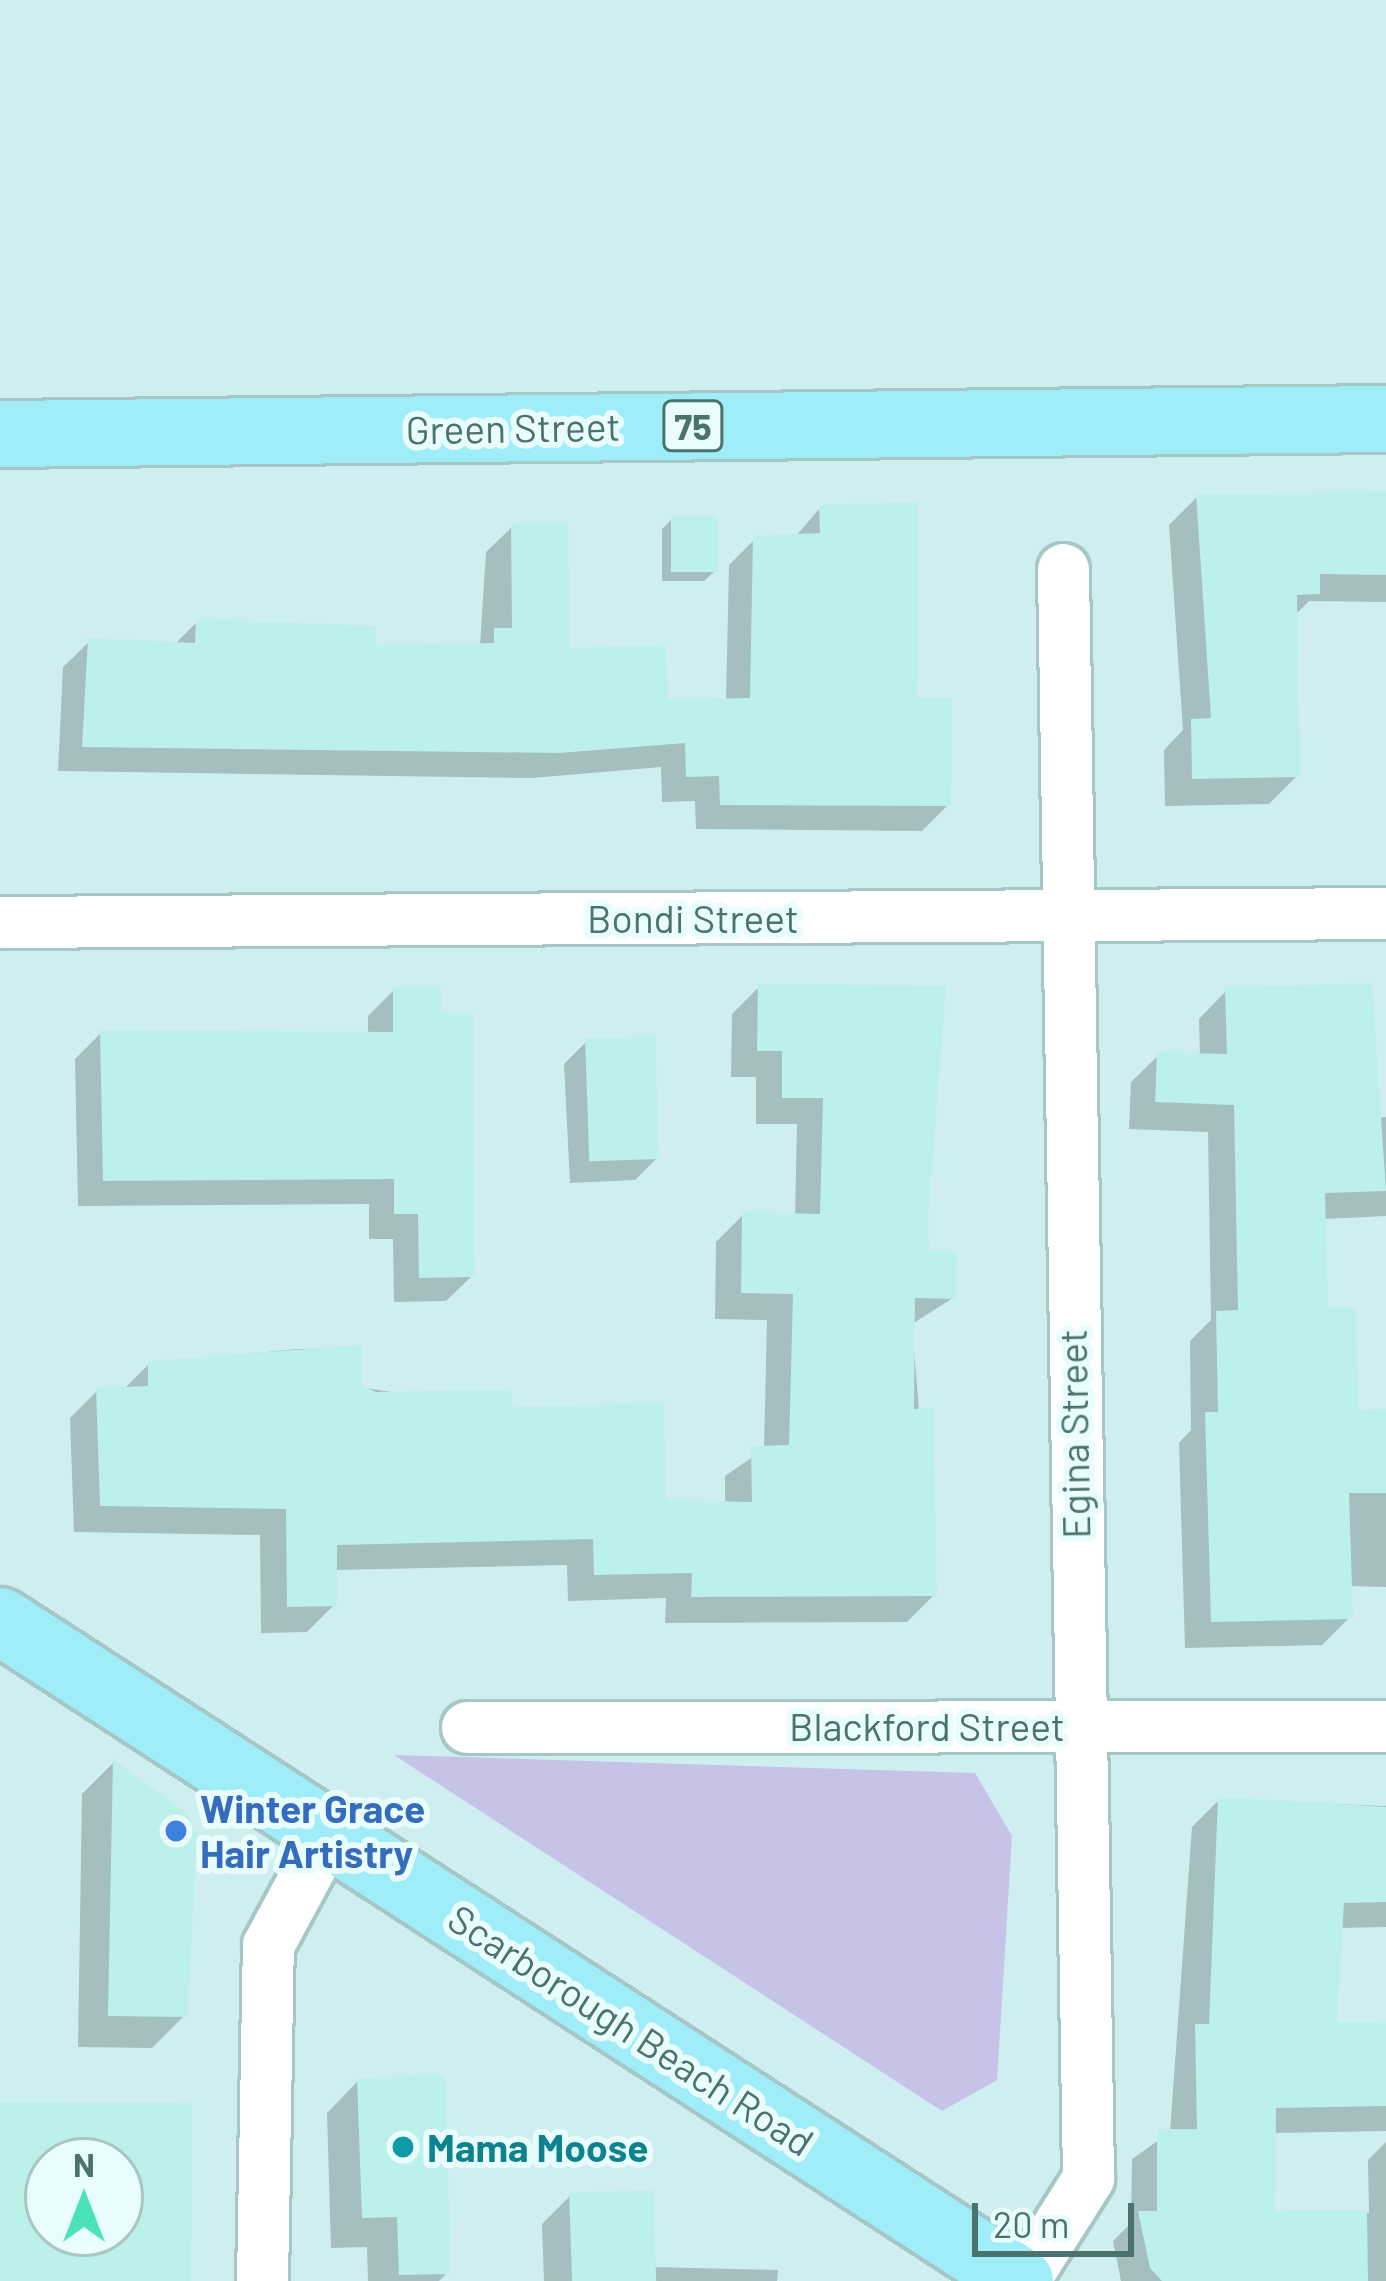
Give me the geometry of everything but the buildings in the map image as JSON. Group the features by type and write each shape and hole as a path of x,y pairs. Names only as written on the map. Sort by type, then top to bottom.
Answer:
{"main road":[{"name":"Green Street","path":"0,434 1386,419"},
{"name":"Scarborough Beach Road","path":"0,1621 1022,2281"}],"street":[{"name":"Egina Street","path":"1022,2281 1088,2178 1063,569"},
{"name":"Bondi Street","path":"0,922 1386,913"},
{"name":"Blackford Street","path":"467,1727 1386,1726"},
{"path":"262,2281 268,1945 328,1834"}],"shaded area":[{"path":"0,0 1386,0 1386,2281 0,2281"},
{"path":"394,1755 975,1773 1012,1836 997,2080 942,2111"}],"place":[{"name":"Winter Grace Hair Artistry","path":"176,1831"},
{"name":"Mama Moose","path":"403,2147"}]}
